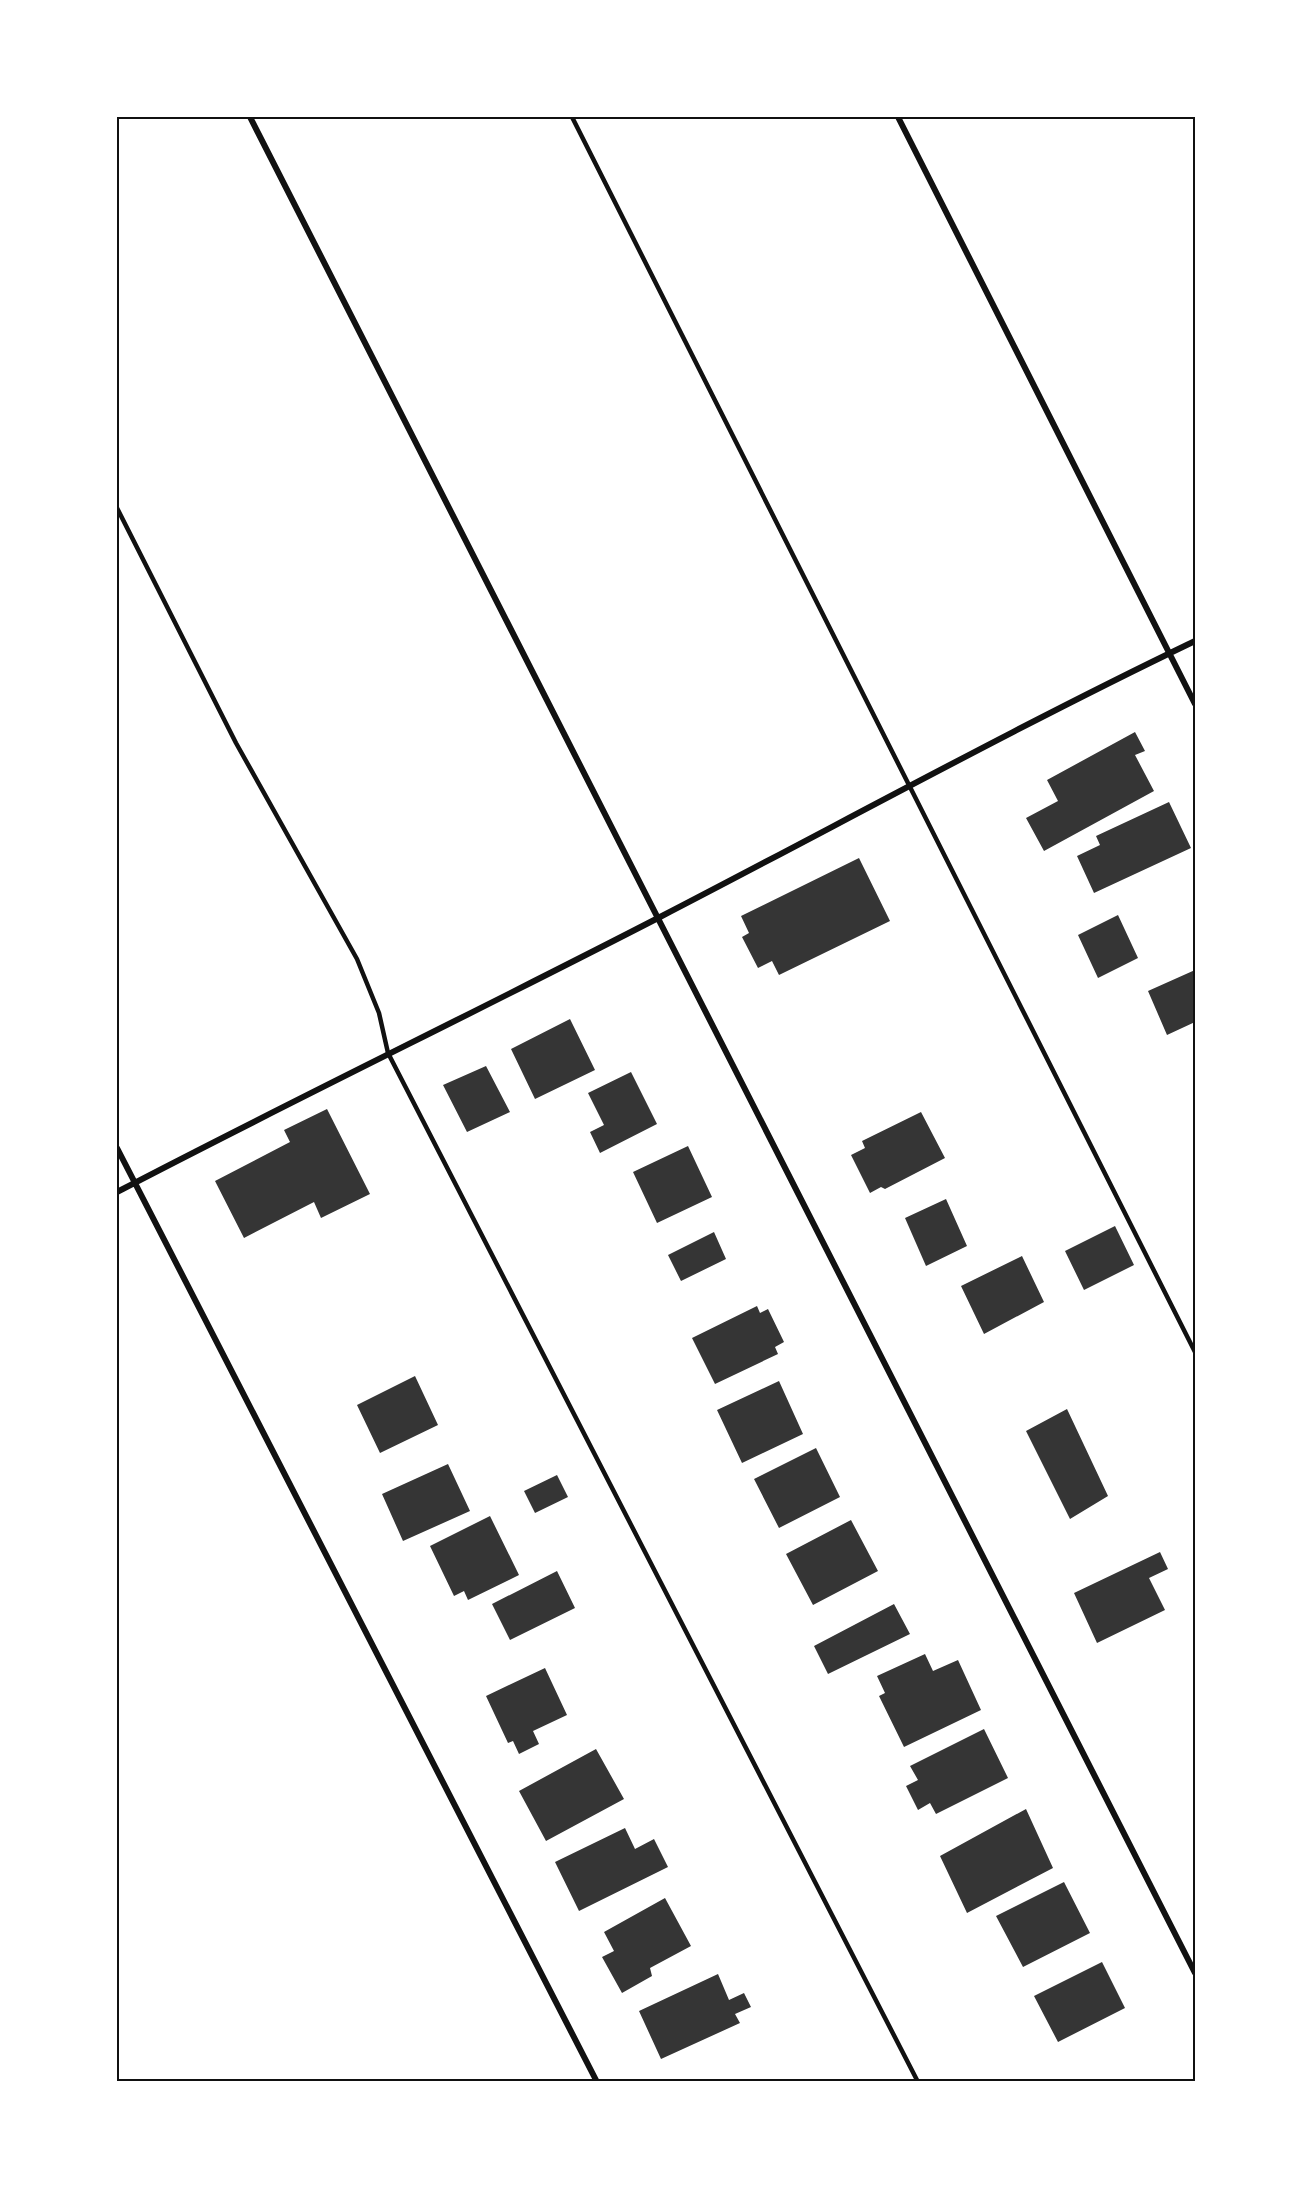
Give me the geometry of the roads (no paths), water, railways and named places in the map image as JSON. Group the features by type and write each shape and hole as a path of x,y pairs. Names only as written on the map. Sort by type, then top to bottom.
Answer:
{"street":[{"path":"250,117 1195,1973"},
{"path":"898,117 1195,704"},
{"path":"117,1192 1195,641"},
{"path":"117,1148 597,2082"}],"lane":[{"path":"572,117 1195,1352"},
{"path":"117,508 236,743 357,959 378,1013 388,1053 918,2082"}]}
